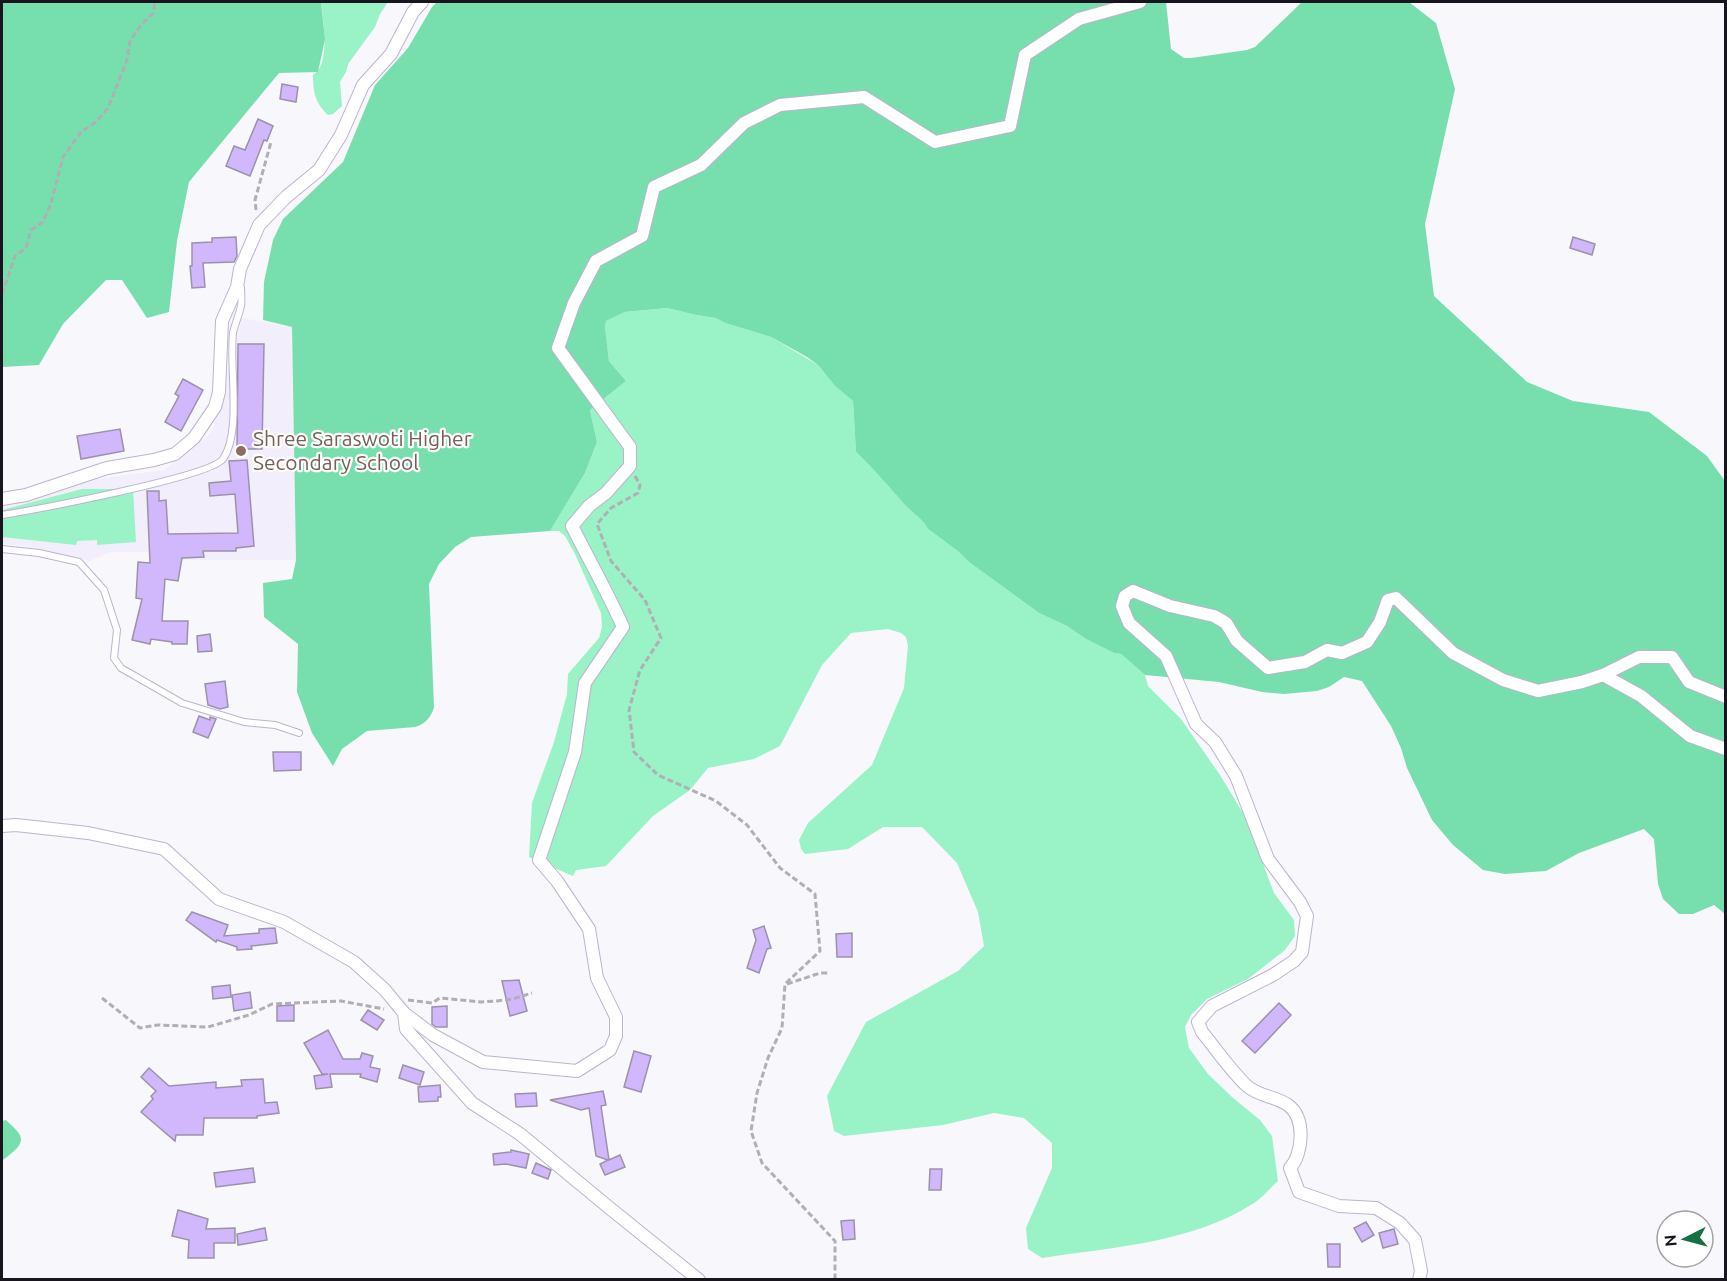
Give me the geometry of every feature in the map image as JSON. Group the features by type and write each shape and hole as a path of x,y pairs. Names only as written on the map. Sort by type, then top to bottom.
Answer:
{"street":[{"path":"2,499 26,495 107,468 175,454 194,438 208,419 217,400 222,321 237,287 240,269 259,225 286,197 319,170 341,135 363,85 390,54 413,12 422,2"},
{"path":"2,826 16,825 88,833 164,849 219,899 284,922 354,962 385,990 404,1013 434,1035 483,1062 577,1071 610,1050 616,1036 616,1017 597,978 589,930 557,881 539,860 575,752 585,683 623,627 609,595 572,526 630,466 630,447 558,348 574,303 596,261 642,236 654,187 701,165 744,123 780,105 864,98 935,142 1010,126 1025,55 1079,19 1140,2"},
{"path":"1419,1280 1421,1271 1415,1240 1400,1223 1376,1208 1339,1206 1299,1192 1290,1168 1298,1160 1300,1125 1291,1107 1278,1099 1264,1097 1247,1086 1202,1032 1198,1022 1212,1006 1273,975 1298,957 1302,952 1307,916 1300,902 1268,858 1236,776 1215,742 1196,724 1166,656 1129,623 1122,606 1125,596 1132,591 1170,606 1214,616 1226,623 1237,640 1268,668 1305,662 1327,650 1342,653 1367,642 1380,622 1388,600 1396,598 1453,653 1503,680 1538,691 1603,675 1639,657 1672,657 1689,682 1725,697"},
{"path":"1603,675 1641,696 1690,736 1725,749"},
{"path":"404,1013 406,1029 472,1103 520,1134 699,1280"}],"lane":[{"path":"2,515 102,496 200,471 221,462 230,446 232,430 233,332 241,305 240,269"},
{"path":"2,549 79,561 104,590 117,630 114,658 121,668 182,703 244,722 275,725 299,733"}],"path":[{"path":"2,294 15,256 26,248 31,230 43,222 51,203 63,157 81,132 96,122 108,108 127,60 130,41 153,13 155,2"},
{"path":"259,225 255,200 271,142"},
{"path":"630,466 640,485 638,493 611,508 597,524 611,561 645,600 661,638 640,670 629,710 634,752 657,775 716,801 747,825 780,868 815,894 819,951 785,984 782,1028 768,1058 760,1084 751,1131 762,1163 835,1241 835,1280"},
{"path":"785,984 820,973 829,973"},
{"path":"385,990 409,1000 432,1003 440,999 455,998 475,1002 497,1001 532,993"},
{"path":"102,998 140,1028 158,1025 208,1027 249,1015 272,1004 341,1001 404,1013"}],"shaded area":[{"name":"Shree Saraswoti Higher Secondary School","path":"242,318 292,327 296,560 180,560 156,552 110,552 90,561 19,545 2,544 2,503 90,480 164,470 212,432"}],"green space":[{"path":"2,2 321,2 325,39 318,72 279,73 189,182 177,241 169,312 147,318 122,280 106,280 63,324 39,365 2,367"},
{"path":"321,2 388,2 375,27 348,64 340,82 342,106 333,114 328,115 318,102 313,81 313,75 319,70 324,52"},
{"path":"437,2 1166,2 1171,49 1184,58 1191,58 1255,47 1302,2 1409,2 1436,23 1455,89 1425,224 1434,296 1527,382 1573,401 1649,412 1707,456 1725,481 1725,914 1714,905 1693,914 1679,914 1663,899 1658,884 1654,839 1644,829 1579,853 1546,871 1505,874 1483,870 1453,845 1432,820 1407,768 1391,726 1362,681 1344,677 1329,687 1317,691 1284,694 1262,692 1219,682 1145,675 1121,654 1114,653 1086,639 1067,626 1039,613 928,529 856,452 853,401 835,386 818,365 771,337 716,318 667,308 625,312 606,321 609,361 626,381 590,410 597,442 585,473 550,531 471,537 455,547 439,564 429,584 434,707 429,717 415,727 367,731 342,749 333,766 312,733 297,692 298,644 264,617 263,583 292,579 296,560 292,327 263,320 264,282 273,240 283,219 343,162 375,85 408,48"},
{"path":"667,308 716,318 771,337 818,365 835,386 853,401 856,452 928,529 1039,613 1114,653 1121,654 1145,675 1148,686 1181,719 1220,775 1246,818 1274,893 1294,920 1295,936 1285,950 1248,979 1207,999 1191,1015 1185,1027 1189,1048 1208,1074 1260,1120 1272,1136 1278,1181 1254,1203 1205,1227 1178,1235 1124,1246 1042,1258 1028,1249 1026,1228 1052,1168 1052,1143 1024,1118 994,1113 943,1125 844,1136 834,1131 827,1096 866,1022 958,971 984,946 978,912 957,863 922,827 883,827 848,849 805,854 801,849 799,840 808,823 872,765 904,688 908,646 906,637 901,633 888,629 851,633 822,665 780,746 754,759 708,768 690,790 653,816 606,866 576,870 573,876 529,857 532,803 554,742 567,694 568,674 599,638 602,627 601,613 575,554 565,536 559,531 550,531 585,473 597,442 590,410 626,381 609,361 606,321 625,312"},
{"path":"82,489 133,489 136,542 97,545 97,540 77,541 76,545 2,537 2,510"},
{"path":"6,1120 20,1135 21,1142 2,1160 2,1121"}],"building":[{"path":"282,84 298,87 296,102 280,99"},
{"path":"258,119 273,126 267,141 264,140 250,176 226,166 234,146 245,150"},
{"path":"236,237 237,256 234,262 203,263 205,287 192,288 190,266 192,266 192,243 212,242 212,238"},
{"path":"1573,237 1595,244 1592,255 1570,248"},
{"path":"238,344 264,344 262,449 237,449"},
{"path":"183,379 203,390 181,431 165,422 179,396 175,394"},
{"path":"120,429 124,451 81,459 77,436"},
{"path":"247,460 254,546 236,548 236,551 203,551 204,557 182,558 178,581 165,579 162,621 188,621 187,644 172,644 172,642 151,639 150,644 132,640 142,599 136,598 138,562 150,563 147,491 159,491 159,501 166,500 168,534 238,533 235,494 210,496 209,483 231,481 229,461"},
{"path":"210,634 212,651 198,652 197,636"},
{"path":"225,681 228,707 220,709 208,705 205,684"},
{"path":"199,716 210,720 210,717 216,719 208,738 193,732"},
{"path":"273,752 301,752 301,770 274,771"},
{"path":"192,912 228,925 224,936 259,933 259,929 275,928 277,943 237,950 237,947 217,940 216,942 186,920"},
{"path":"764,926 771,948 767,949 759,973 747,968 756,940 753,930"},
{"path":"852,933 852,957 837,957 836,934"},
{"path":"519,980 527,1011 510,1016 502,981"},
{"path":"230,985 231,997 213,999 212,987"},
{"path":"250,992 252,1008 234,1011 232,995"},
{"path":"1279,1003 1291,1015 1255,1053 1242,1041"},
{"path":"294,1005 294,1021 277,1021 277,1006"},
{"path":"447,1006 447,1027 436,1027 432,1024 432,1007"},
{"path":"368,1010 384,1020 377,1030 361,1020"},
{"path":"328,1030 343,1059 360,1059 362,1053 373,1056 370,1067 380,1069 377,1082 360,1077 361,1074 330,1074 332,1087 316,1089 314,1076 328,1074 322,1074 304,1043"},
{"path":"634,1051 651,1056 641,1092 624,1087"},
{"path":"403,1065 424,1072 420,1085 399,1078"},
{"path":"149,1068 169,1086 216,1082 216,1088 242,1086 241,1080 263,1079 265,1103 277,1102 279,1113 257,1116 257,1118 204,1118 203,1135 176,1135 175,1141 141,1112 153,1099 151,1096 156,1091 141,1077"},
{"path":"440,1085 441,1097 438,1097 438,1101 419,1102 418,1087"},
{"path":"603,1091 606,1105 601,1106 609,1160 620,1155 625,1167 605,1175 600,1164 608,1160 596,1156 589,1108 581,1110 550,1100"},
{"path":"536,1093 537,1106 516,1107 515,1094"},
{"path":"511,1150 529,1154 526,1168 506,1164 494,1165 493,1154 511,1152"},
{"path":"536,1163 551,1170 548,1179 532,1173"},
{"path":"253,1168 255,1182 216,1187 214,1173"},
{"path":"930,1169 942,1169 941,1190 929,1190"},
{"path":"178,1210 208,1219 206,1229 235,1228 235,1243 214,1243 214,1258 188,1258 189,1240 172,1236"},
{"path":"854,1220 855,1239 843,1240 841,1221"},
{"path":"1366,1222 1374,1235 1362,1242 1354,1228"},
{"path":"265,1228 267,1240 238,1245 237,1234"},
{"path":"1394,1229 1398,1244 1383,1248 1379,1233"},
{"path":"1327,1244 1340,1244 1340,1267 1328,1267"}],"place":[{"name":"Shree Saraswoti Higher Secondary School","path":"241,451"}]}
